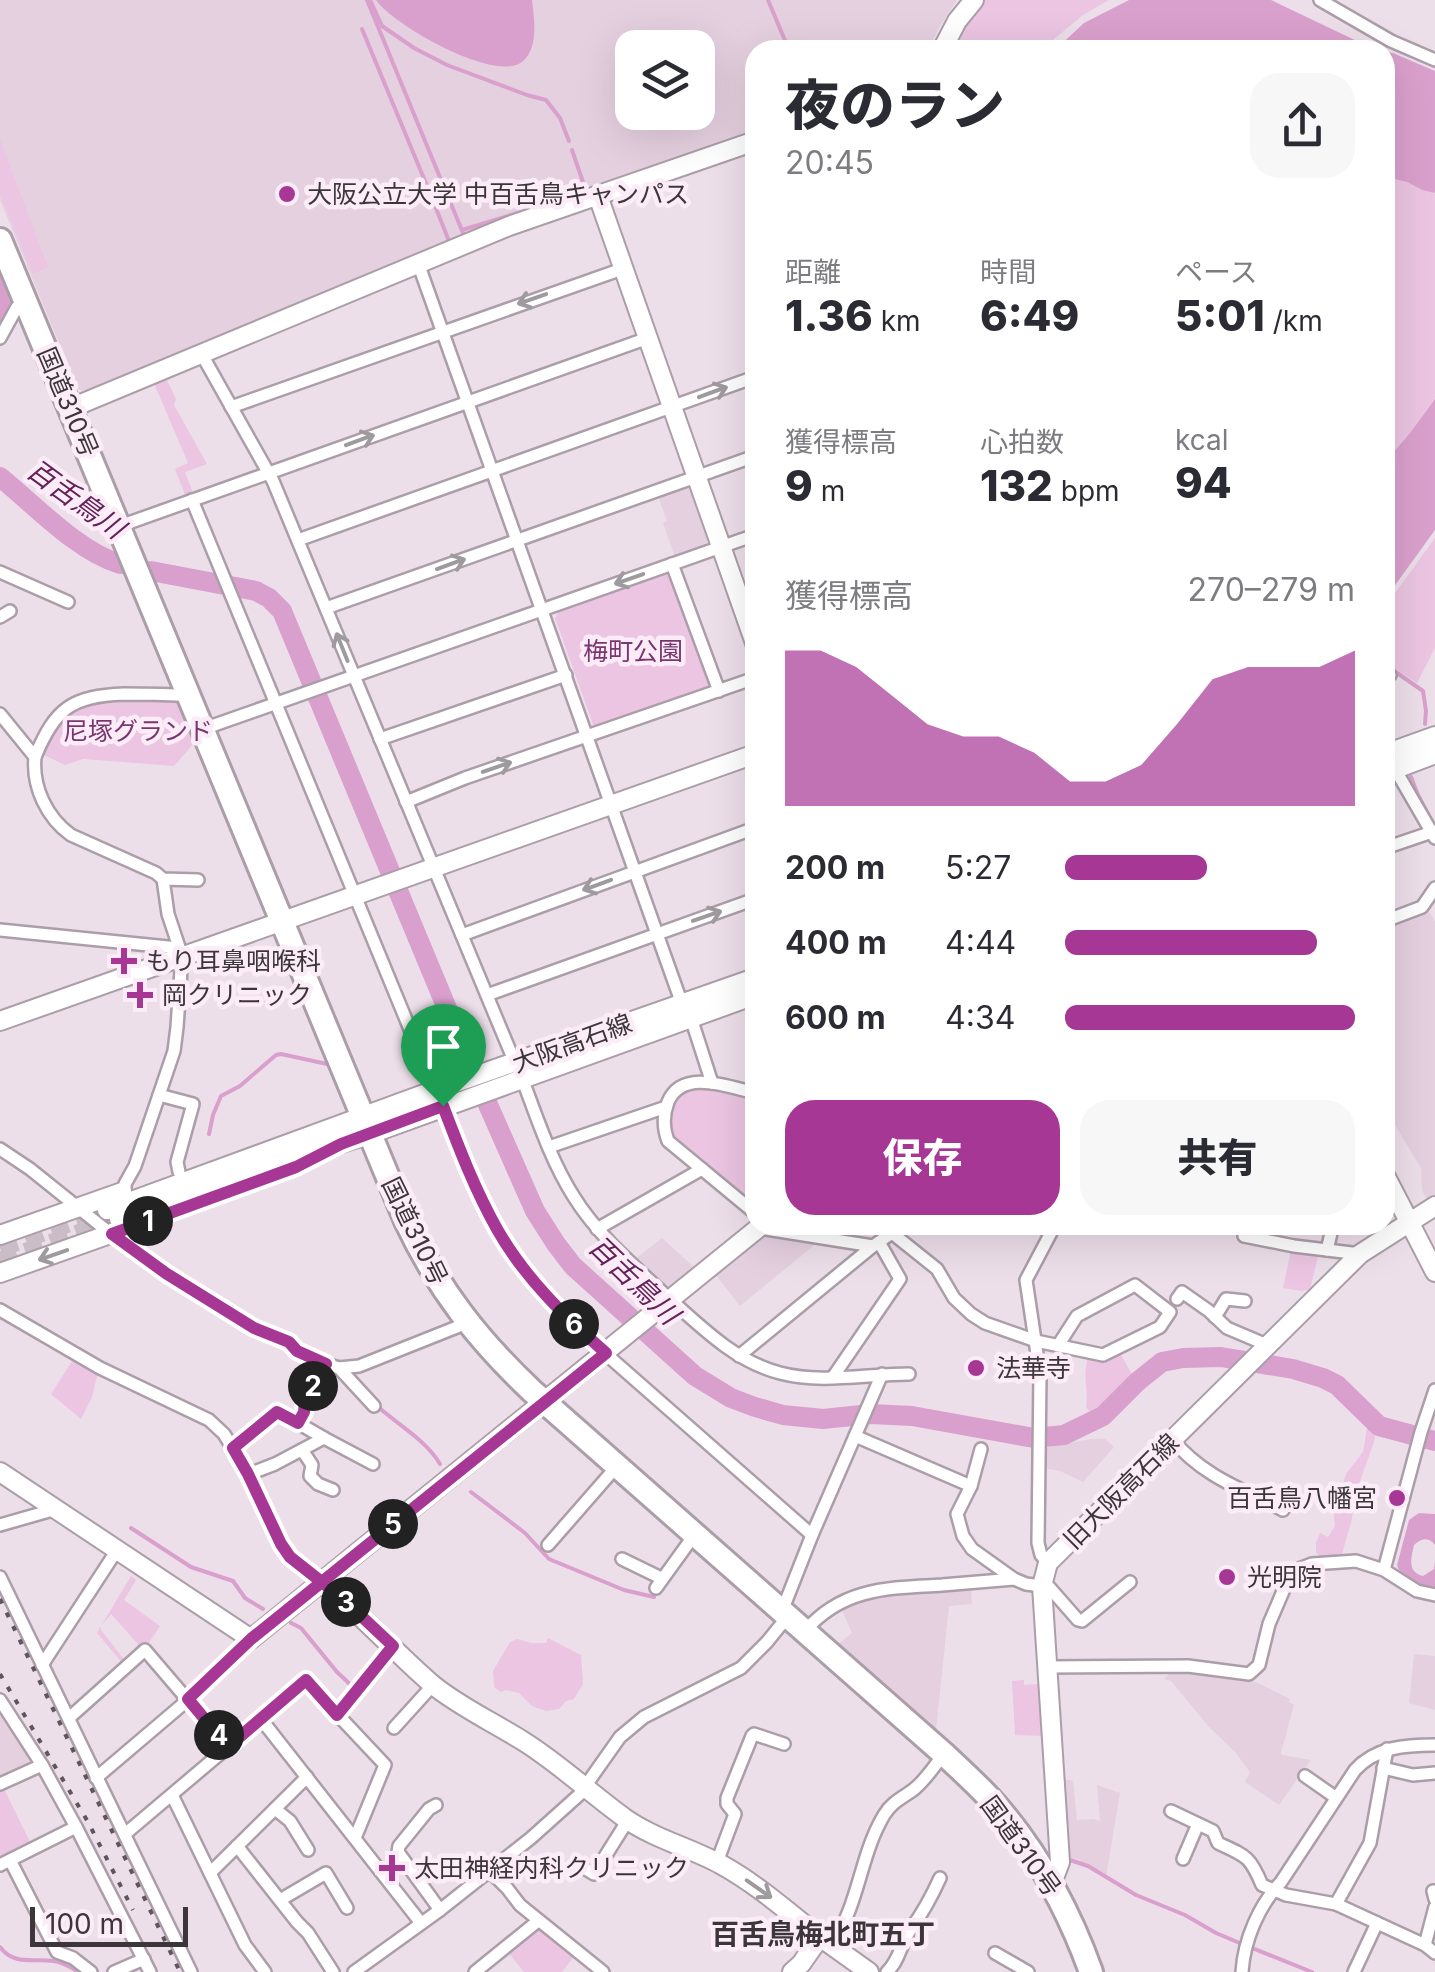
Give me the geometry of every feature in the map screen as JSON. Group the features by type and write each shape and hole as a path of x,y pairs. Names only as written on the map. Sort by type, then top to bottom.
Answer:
{"highway":[{"name":"国道310号","path":"0,240 351,1088 424,1260 441,1288 490,1349 545,1402 994,1802 1052,1883 1091,1972"}],"street":[{"path":"1320,0 1390,40"},
{"path":"947,40 971,1"},
{"path":"1395,42 1435,60"},
{"path":"70,408 510,226 745,145"},
{"path":"598,196 721,547 745,600"},
{"path":"418,263 712,1083"},
{"path":"231,407 624,268"},
{"path":"0,338 17,308 26,303"},
{"path":"120,526 648,338"},
{"path":"201,353 268,472 298,540 549,1147 572,1194 598,1229 671,1300 739,1356 780,1373 802,1377 909,1374"},
{"path":"298,540 745,381"},
{"path":"326,608 745,460"},
{"path":"192,500 480,1196 499,1233 530,1277 566,1316 812,1535"},
{"path":"202,730 745,539"},
{"path":"672,564 718,691"},
{"path":"0,572 68,602"},
{"path":"380,738 566,675"},
{"path":"406,802 745,682"},
{"path":"125,1191 174,1052 180,952 163,880 156,872 60,827 38,788 35,757 52,724 76,702 98,695 188,696"},
{"path":"0,714 35,757"},
{"path":"1395,761 1435,736"},
{"path":"1395,763 1435,754"},
{"path":"0,1020 180,952 355,896 745,758"},
{"path":"1395,776 1434,834 1395,845"},
{"path":"462,934 745,832"},
{"path":"163,880 198,880"},
{"path":"1395,917 1422,907 1435,888"},
{"path":"487,995 745,903"},
{"path":"0,930 180,952"},
{"name":"大阪高石線","path":"113,1221 439,1098 686,1011 745,983"},
{"name":"大阪高石線","path":"686,1011 745,998"},
{"path":"745,1091 712,1083 683,1085 666,1106 664,1132 668,1141 745,1210"},
{"path":"0,1235 329,1119 342,1110 351,1088"},
{"path":"159,1095 193,1104 177,1162 179,1172"},
{"path":"549,1147 666,1106"},
{"name":"大阪高石線","path":"113,1221 296,1167 367,1126"},
{"path":"0,1149 78,1208 113,1221 167,1274 254,1328 332,1366 374,1406"},
{"path":"598,1229 702,1169"},
{"path":"1395,1195 1435,1272"},
{"name":"旧大阪高石線","path":"1395,1231 1435,1206"},
{"path":"0,1273 113,1221"},
{"path":"96,1778 251,1639 671,1300 745,1234"},
{"path":"828,1235 876,1244 900,1278 833,1377"},
{"path":"739,1356 886,1235"},
{"path":"899,1235 937,1269 954,1298 971,1314 985,1323 1036,1340 1103,1354 1160,1327 1170,1312 1135,1285 1077,1316 1059,1344"},
{"path":"1048,1563 1040,1555 1038,1543 1040,1374 1026,1280 1050,1235"},
{"path":"1244,1235 1360,1254"},
{"path":"1327,1250 1331,1235"},
{"name":"旧大阪高石線","path":"1052,1883 1060,1862 1042,1586 1048,1563 1360,1254 1388,1235"},
{"path":"1178,1300 1182,1292 1256,1356"},
{"path":"1215,1317 1226,1299 1245,1301"},
{"path":"0,1310 100,1368 200,1415 224,1434 233,1448 290,1557 342,1598 433,1685 525,1742 628,1820 717,1862 764,1891 869,1972"},
{"path":"332,1366 359,1366 457,1328 466,1320"},
{"path":"298,1423 305,1401 332,1366"},
{"path":"791,1619 786,1602 882,1374"},
{"path":"1384,1570 1435,1390"},
{"path":"233,1448 277,1412 372,1464"},
{"path":"855,1436 971,1486"},
{"path":"248,1474 324,1438"},
{"path":"1173,1440 1206,1472 1282,1510"},
{"path":"981,1449 971,1486 957,1514 969,1547 1014,1578 1049,1587 1082,1621 1130,1582"},
{"path":"302,1450 312,1465 310,1476 333,1490"},
{"path":"548,1544 617,1466"},
{"path":"0,1472 251,1639"},
{"path":"0,1525 56,1509"},
{"path":"622,1559 658,1583 696,1534"},
{"path":"42,1665 117,1550"},
{"path":"1047,1668 1188,1666 1250,1674 1259,1665 1268,1624 1287,1582 1292,1574 1312,1564 1356,1561 1384,1570 1408,1587 1435,1595"},
{"path":"0,1576 192,1972"},
{"path":"791,1619 812,1624 840,1603 880,1588 1014,1578"},
{"path":"354,1972 440,1910 567,1806 610,1750 644,1716 740,1668 791,1619"},
{"path":"337,1715 393,1646"},
{"path":"69,1718 145,1650 228,1747"},
{"path":"125,1834 306,1680 385,1766 356,1838"},
{"path":"394,1728 433,1685"},
{"path":"1,1704 76,1826 150,1972"},
{"path":"262,1719 420,1923"},
{"path":"717,1862 735,1814 726,1804 727,1798 752,1736 784,1744"},
{"path":"1244,1971 1254,1926 1267,1896 1281,1882 1335,1797 1367,1757 1406,1746 1435,1745"},
{"path":"1336,1904 1370,1843 1386,1750"},
{"path":"792,1972 846,1924 868,1850 884,1815 894,1802 915,1789 944,1754"},
{"path":"0,1784 42,1765"},
{"path":"1383,1768 1414,1775 1435,1773"},
{"path":"1305,1776 1335,1797"},
{"path":"210,1873 307,1777"},
{"path":"172,1794 245,1945 266,1972"},
{"path":"436,1805 398,1852 440,1910"},
{"path":"275,1808 290,1821 308,1850"},
{"path":"1170,1811 1213,1832 1218,1843 1253,1862 1262,1885 1286,1895 1336,1904 1430,1950 1435,1907"},
{"path":"576,1863 594,1874 628,1820"},
{"path":"1183,1860 1198,1824"},
{"path":"76,1826 5,1862 56,1952 73,1958 91,1972"},
{"path":"236,1846 308,1933 333,1972"},
{"path":"490,1871 520,1905 603,1972"},
{"path":"280,1900 326,1873 347,1908"},
{"path":"887,1972 895,1964 910,1930 920,1920 940,1878"},
{"path":"1435,1891 1435,1898"},
{"path":"474,1972 538,1921"},
{"path":"1354,1972 1377,1923"},
{"path":"995,1953 1028,1972"},
{"path":"114,1972 144,1959"}],"shaded area":[{"name":"大阪公立大学 中百舌鳥キャンパス","path":"0,0 957,0 933,40 745,40 745,132 535,206 84,391 78,389 0,200"},
{"path":"376,0 532,0 531,48 523,61 510,66 469,59 402,23"},
{"path":"1129,0 1271,0 1355,40 1066,40 1084,23"},
{"path":"1395,54 1435,71 1435,193 1395,179"},
{"path":"1435,399 1435,530 1395,585 1395,450"},
{"path":"685,486 690,488 708,540 705,546 675,557 658,496"},
{"path":"1423,911 1435,921 1435,1195 1427,1200 1422,1190 1421,1168 1395,1125 1395,921"},
{"path":"765,1236 818,1242 740,1306 716,1275"},
{"path":"662,1238 695,1268 670,1288 634,1260"},
{"path":"1105,1439 1114,1447 1083,1482 1043,1468 1044,1448"},
{"path":"1419,1513 1435,1514 1435,1545 1422,1540 1414,1545 1411,1564 1423,1576 1434,1569 1435,1561 1435,1591 1407,1579 1397,1565 1409,1520"},
{"path":"971,1585 972,1604 949,1606 936,1730 838,1644 852,1633 841,1608 867,1596"},
{"path":"1414,1654 1435,1656 1435,1710 1409,1703"},
{"path":"1188,1671 1256,1682 1290,1699 1294,1705 1281,1753 1311,1760 1279,1805 1245,1782 1250,1772 1235,1752 1171,1681 1164,1679 1170,1673"},
{"path":"0,1716 30,1759 29,1764 0,1777"},
{"path":"1061,1781 1073,1781 1077,1820 1100,1821 1097,1785 1120,1793 1106,1877 1078,1859 1066,1857"}],"green space":[{"path":"985,0 1109,0 1053,40 958,40"},
{"path":"0,140 48,267 33,274 0,194"},
{"path":"1395,179 1435,193 1435,399 1395,450"},
{"path":"165,376 176,399 174,405 207,464 185,472 193,493 185,495 175,469 188,463 153,381"},
{"path":"1435,538 1435,648 1417,683 1395,669 1395,593"},
{"name":"梅町公園","path":"667,573 672,575 711,685 599,729 594,727 555,618 558,612"},
{"name":"尼塚グランド","path":"106,698 177,700 195,742 174,766 83,759 65,765 42,754 65,716 81,705"},
{"path":"696,1088 745,1097 745,1196 673,1140 671,1108 687,1091"},
{"path":"1291,1250 1319,1253 1310,1289 1283,1288"},
{"path":"1120,1353 1134,1378 1112,1399 1090,1412 1086,1407 1088,1358 1103,1361"},
{"path":"74,1358 98,1372 81,1419 51,1394"},
{"path":"1367,1428 1375,1433 1375,1439 1354,1498 1342,1554 1321,1557 1316,1552 1320,1533 1328,1537 1335,1526 1332,1497 1340,1493 1346,1474 1363,1452"},
{"path":"131,1576 136,1580 124,1600 160,1626 136,1654 133,1651 138,1644 111,1614 102,1625"},
{"path":"101,1626 123,1658 127,1656 130,1660 124,1665 97,1633"},
{"path":"548,1638 581,1655 583,1684 574,1699 559,1709 546,1711 532,1706 519,1693 501,1692 494,1687 493,1671 510,1642 517,1639 546,1643"},
{"path":"1024,1680 1024,1685 1039,1684 1042,1736 1015,1735 1012,1681"},
{"path":"3,1787 31,1844 0,1860 0,1788"},
{"path":"536,1930 542,1930 575,1955 562,1972 524,1972 508,1952"}],"waterway":[{"path":"367,0 446,192"},
{"path":"370,0 382,26 414,48 447,65 546,100 560,118 569,141"},
{"path":"768,0 785,40"},
{"path":"362,29 432,198"},
{"path":"572,150 584,185"},
{"path":"449,199 463,233"},
{"path":"435,206 449,241"},
{"path":"462,230 534,208"},
{"name":"百舌鳥川","path":"0,287 6,303 0,319"},
{"name":"百舌鳥川","path":"0,477 72,538 120,564"},
{"name":"百舌鳥川","path":"151,571 256,591 282,611 535,1211 573,1266 695,1376 731,1398 783,1415 823,1419 871,1414 912,1416 1034,1438 1064,1435 1103,1416 1162,1362 1221,1357 1323,1378 1337,1385 1379,1426 1435,1441"},
{"path":"1395,671 1423,691 1425,724"},
{"path":"1411,777 1434,825"},
{"path":"209,1134 221,1096 240,1086 276,1055 327,1064"},
{"path":"376,1405 419,1440 440,1464"},
{"path":"471,1492 525,1533 549,1559 624,1590 654,1597"},
{"path":"131,1528 191,1567 233,1581 245,1598 263,1609"},
{"path":"291,1623 301,1628 353,1687"},
{"path":"1070,1860 1242,1944"},
{"path":"0,1947 18,1959 57,1962 77,1971"},
{"path":"1252,1948 1312,1972"}],"tunnel":[{"path":"0,1248 103,1211"},
{"path":"0,1261 119,1219"}],"railway":[{"path":"0,1599 180,1972"},
{"path":"0,1674 88,1822 133,1910"}],"place":[{"name":"大阪公立大学 中百舌鳥キャンパス","path":"287,194"},
{"name":"もり耳鼻咽喉科","path":"124,961"},
{"name":"岡クリニック","path":"140,995"},
{"name":"法華寺","path":"976,1368"},
{"name":"百舌鳥八幡宮","path":"1397,1498"},
{"name":"光明院","path":"1227,1577"},
{"name":"太田神経内科クリニック","path":"392,1868"}],"district":[{"name":"百舌鳥梅北町五丁","path":"823,1934"}],"route":[{"path":"443,1106 341,1144 296,1167 112,1234 254,1328 289,1342 297,1351 326,1364 305,1401 298,1423 277,1412 233,1448 290,1557 312,1575 321,1582 342,1598 393,1646 337,1715 306,1680 228,1747 188,1699 251,1639 321,1582 458,1473 606,1353 530,1277 499,1233 443,1106"}]}
